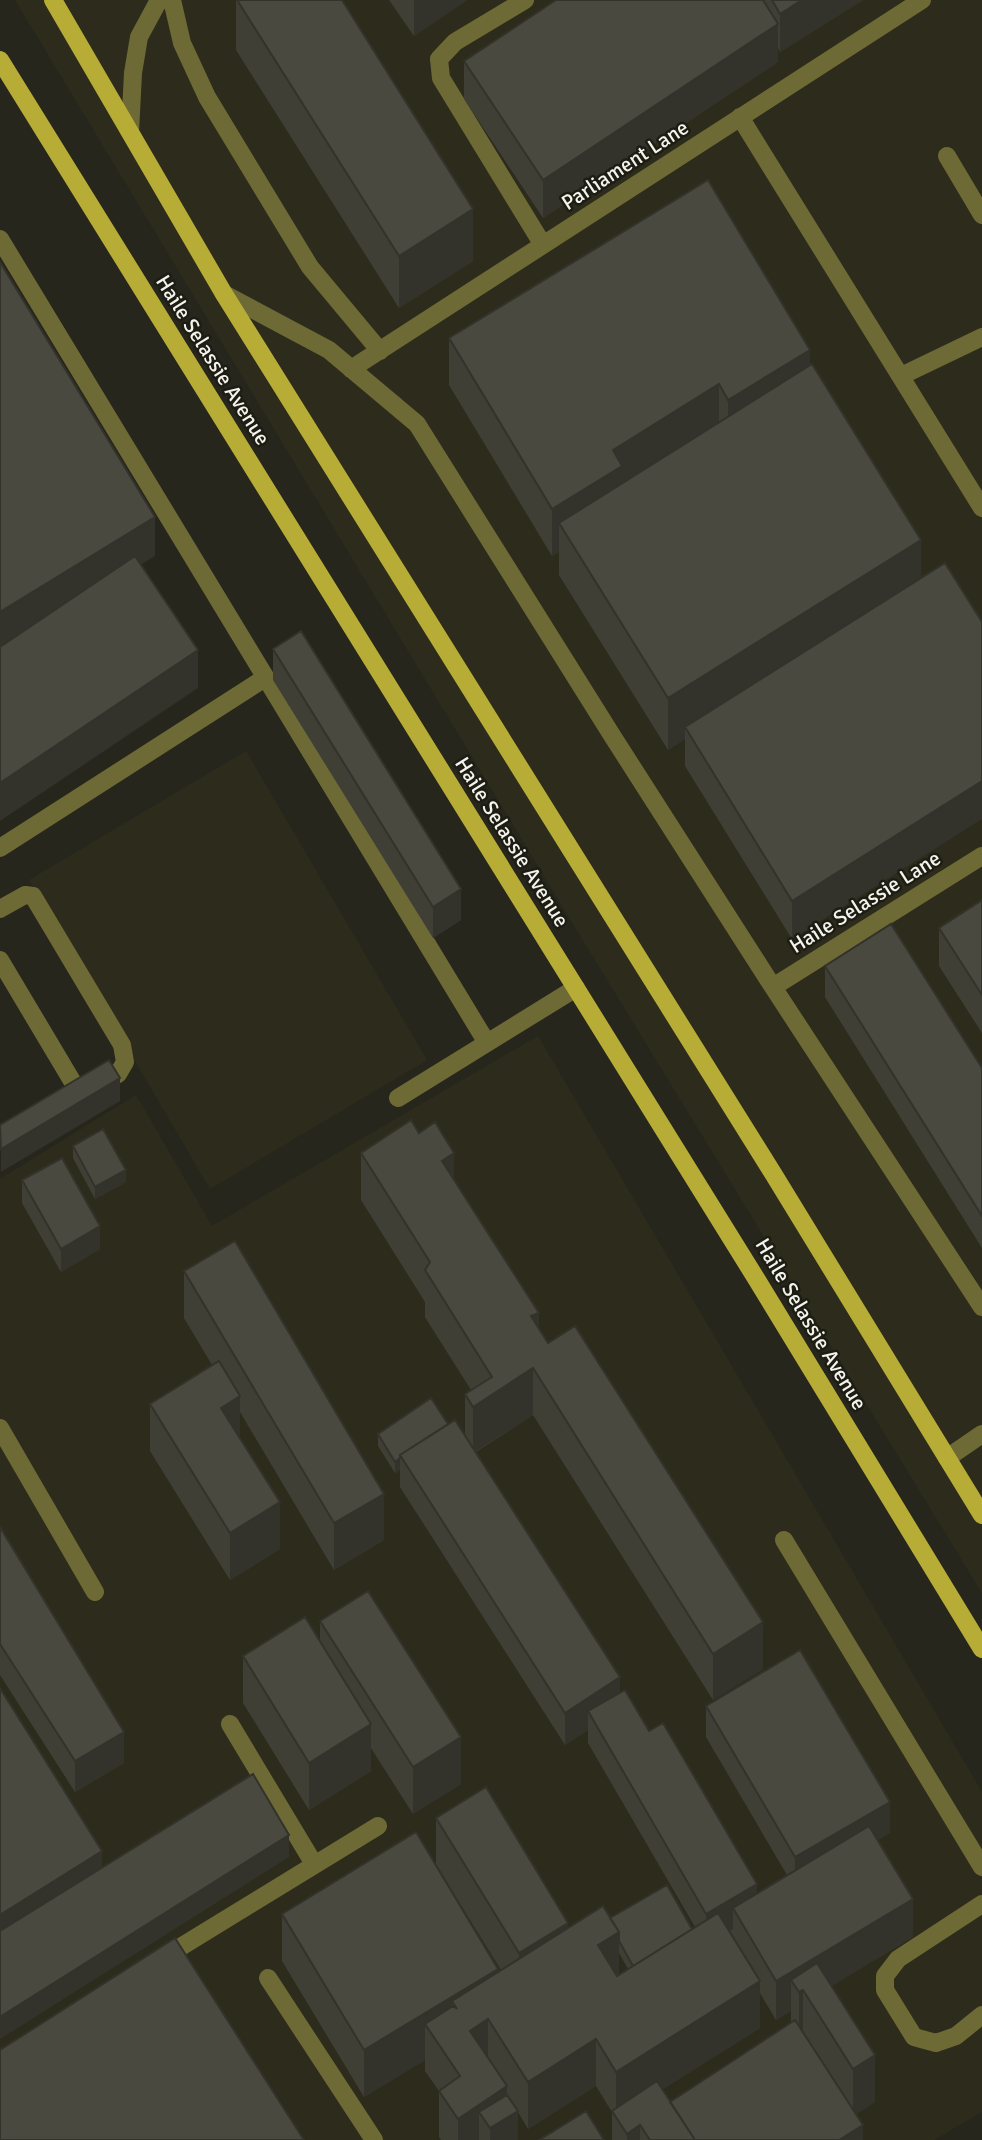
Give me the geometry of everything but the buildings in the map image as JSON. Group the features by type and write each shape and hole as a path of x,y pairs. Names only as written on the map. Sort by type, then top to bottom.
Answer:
{"main road":[{"path":"53,0 224,294 774,1175 982,1515"},
{"name":"Haile Selassie Avenue","path":"0,60 757,1280 982,1649"}],"street":[{"path":"130,132 133,73 139,37 159,0"},
{"path":"172,0 182,43 207,97 310,267 380,351"},
{"path":"525,0 455,42 439,60 441,78 543,245"},
{"name":"Parliament Lane","path":"351,369 922,0"},
{"path":"740,117 982,508"},
{"path":"947,156 982,215"},
{"path":"0,239 486,1043"},
{"path":"224,294 329,350 417,424 613,737 982,1307"},
{"path":"901,376 982,337"},
{"path":"0,848 265,678"},
{"name":"Haile Selassie Lane","path":"773,987 982,856"},
{"path":"0,909 25,895 33,895 122,1045 125,1062 118,1074 75,1100 0,960"},
{"path":"398,1098 576,988"},
{"path":"0,1428 94,1592"},
{"path":"947,1458 982,1434"},
{"path":"784,1540 976,1839 982,1867"},
{"path":"230,1724 314,1864"},
{"path":"151,1965 378,1826"},
{"path":"982,1904 898,1959 886,1976 885,1990 914,2037 936,2043 956,2036 982,2015"},
{"path":"268,1978 374,2140"}],"shaded area":[{"path":"15,0 982,0 982,1593 573,924"},
{"path":"246,751 427,1060 210,1189 29,880"},
{"path":"538,1036 982,1792 982,2112 934,2140 0,2140 0,1179 136,1095 212,1226"}]}
